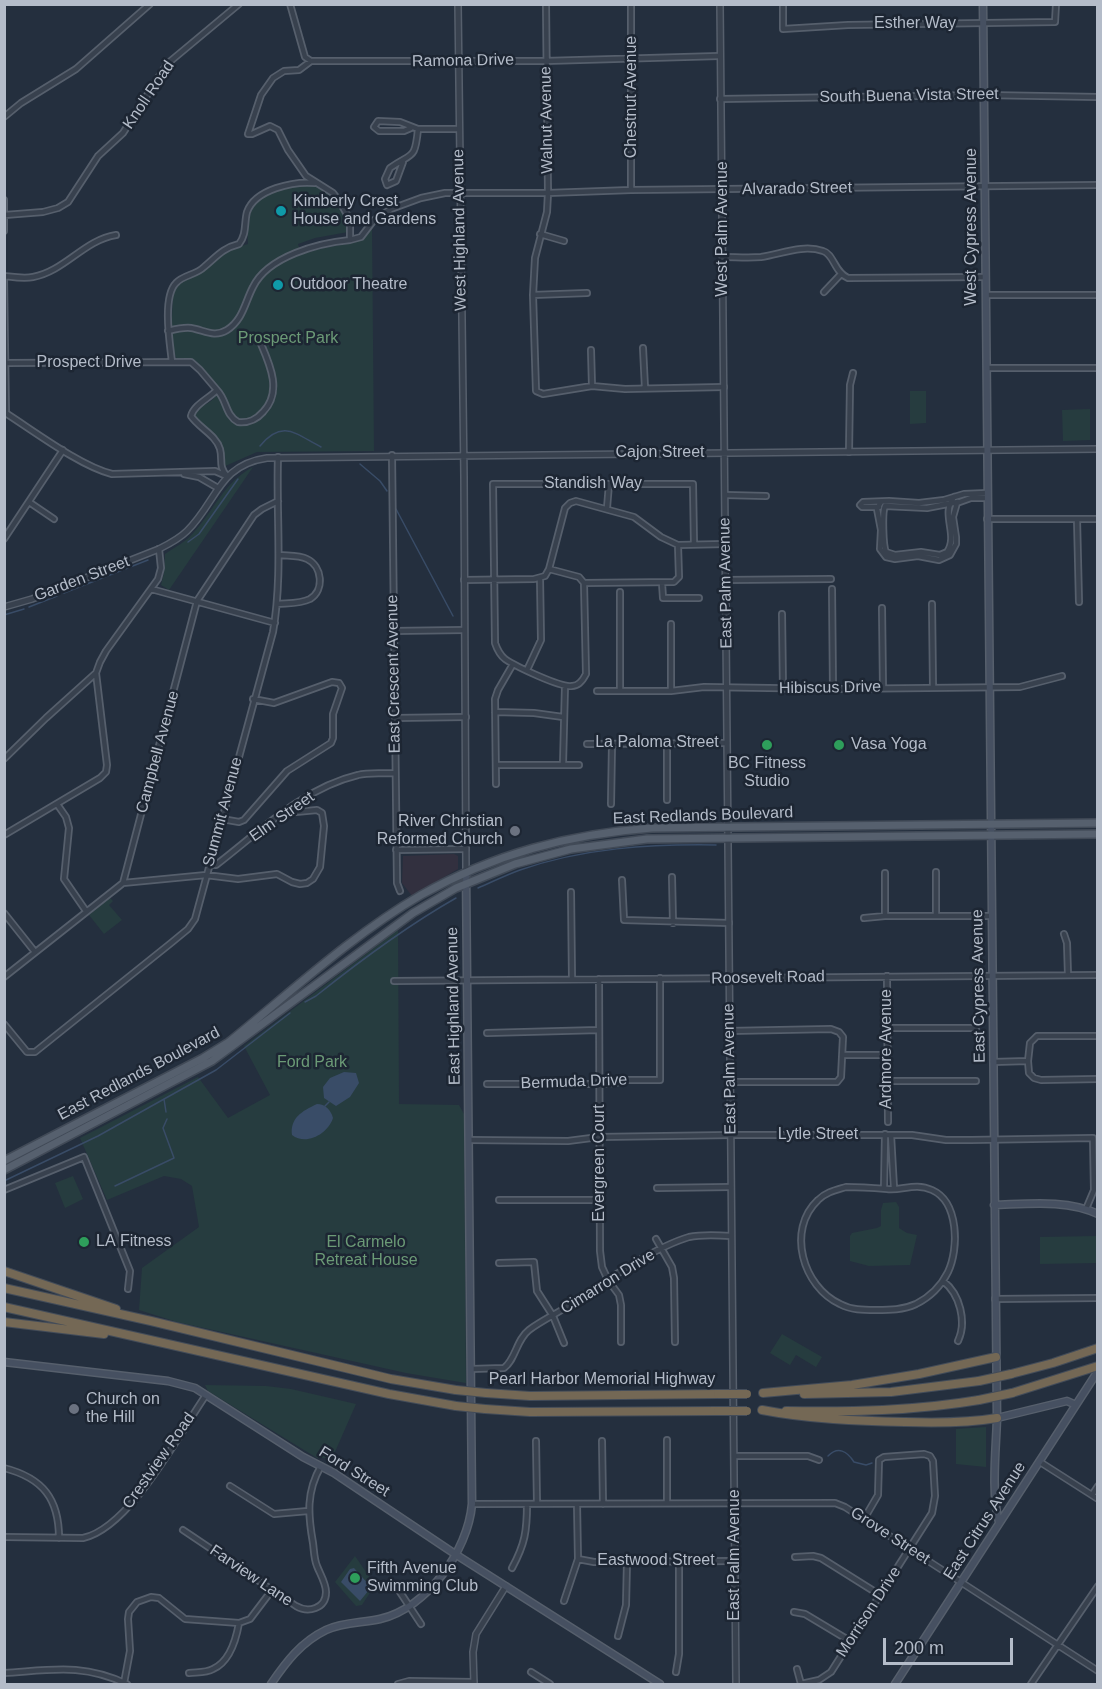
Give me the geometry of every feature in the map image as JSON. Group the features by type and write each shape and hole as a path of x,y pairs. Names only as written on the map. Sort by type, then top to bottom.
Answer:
{"highway":[{"path":"4,1271 151,1321"},
{"name":"Pearl Harbor Memorial Highway","path":"4,1288 391,1379 486,1394 530,1396 891,1392 979,1381 1053,1363 1096,1349"},
{"name":"Pearl Harbor Memorial Highway","path":"4,1307 389,1394 456,1406 530,1412 888,1411 940,1407 1012,1393 1098,1366"},
{"path":"4,1322 147,1339"},
{"path":"763,1393 920,1374 996,1357"},
{"path":"762,1410 799,1417 882,1422 933,1423 997,1418"}],"main road":[{"name":"West Cypress Avenue","path":"983,4 988,450"},
{"name":"East Cypress Avenue","path":"988,450 996,1512 999,1522"},
{"name":"East Redlands Boulevard","path":"4,1161 203,1058 229,1042 379,922 420,896 466,873 528,849 571,838 651,828 1098,823"},
{"name":"East Redlands Boulevard","path":"4,1170 212,1061 237,1045 382,933 466,884 515,864 571,849 647,839 1098,834"},
{"name":"East Highland Avenue","path":"271,1684 291,1657 312,1638 346,1624 396,1614 429,1592 455,1554 467,1528 472,1504 466,873"},
{"path":"994,1205 1065,1205 1098,1214"},
{"name":"Ford Street","path":"4,1362 168,1381 195,1388 303,1457 321,1466 660,1684"},
{"name":"East Citrus Avenue","path":"895,1684 1098,1371"},
{"path":"997,1418 1067,1401 1076,1405"}],"street":[{"path":"4,117 21,103 76,69 150,4"},
{"name":"Knoll Road","path":"5,214 43,212 58,208 68,202 98,156 123,133 167,64 239,4"},
{"path":"290,4 305,57 311,61"},
{"name":"West Highland Avenue","path":"458,4 463,455"},
{"name":"Walnut Avenue","path":"546,4 545,61 549,193 547,212 535,258 533,295 535,388 537,393 543,394 592,386"},
{"name":"Chestnut Avenue","path":"631,4 633,60 631,190"},
{"name":"West Palm Avenue","path":"720,4 724,453"},
{"name":"Esther Way","path":"783,4 783,29 848,25 1055,22 1056,4"},
{"name":"Ramona Drive","path":"315,183 306,176 276,128 267,126 248,134 261,95 273,78 281,72 300,70 311,61 633,60 719,56"},
{"name":"South Buena Vista Street","path":"720,99 984,95 1098,97"},
{"path":"411,128 404,131 379,131 374,127 378,122 396,121 418,129 459,129"},
{"path":"403,162 390,168 385,179 387,185 396,181 403,162 415,148 418,129"},
{"path":"168,331 189,328 213,334 222,332 239,317 254,285 267,271 288,257 313,246 350,240 350,220 333,193 315,183 298,183 274,190 254,201 247,212 241,242 223,249 204,267 183,278 173,287 168,331 172,362"},
{"name":"Alvarado Street","path":"350,240 361,237 374,220 391,209 439,193 1098,185"},
{"path":"4,200 4,231"},
{"path":"540,234 564,241"},
{"path":"116,235 101,238 62,265 36,277 4,277 5,412 63,450 112,474 215,471 227,476"},
{"path":"723,257 759,257 794,250 820,250 827,252 841,274 851,278 986,277"},
{"path":"824,292 841,274"},
{"path":"533,295 587,293"},
{"path":"986,295 1098,295"},
{"name":"Prospect Drive","path":"6,363 191,362 217,390 224,400 230,417 238,422 252,421 268,406 274,395 273,379 258,337"},
{"path":"643,348 645,388"},
{"path":"591,350 592,386 613,389 724,387"},
{"path":"987,368 1098,368"},
{"path":"849,452 850,385 853,373"},
{"path":"217,390 207,401 197,405 191,416 218,443 221,468 227,476"},
{"name":"Cajon Street","path":"218,488 227,476 241,465 254,460 278,457 1098,449"},
{"path":"4,539 63,450"},
{"name":"East Palm Avenue","path":"724,453 735,1684"},
{"name":"East Crescent Avenue","path":"392,455 396,883 400,891"},
{"name":"East Highland Avenue","path":"463,455 466,873"},
{"name":"Summit Avenue","path":"4,1024 27,1052 35,1052 188,929 195,919 275,623 279,555 278,457"},
{"path":"181,473 199,477 218,488"},
{"name":"Standish Way","path":"493,580 493,484 693,484 694,544"},
{"path":"607,508 609,484"},
{"name":"Garden Street","path":"4,607 33,599 159,549 181,537 218,488"},
{"path":"879,504 916,508 950,504 976,493 987,496"},
{"path":"725,495 766,496"},
{"path":"464,580 545,576 567,505 578,500 634,517 661,537 678,545 726,544"},
{"path":"879,504 956,500"},
{"path":"879,504 880,549 883,554 892,559 918,556 942,559 950,555 955,548 957,537 953,517 956,500"},
{"name":"Campbell Avenue","path":"123,883 197,601 254,515 278,501"},
{"path":"29,502 54,519"},
{"path":"885,506 883,511 886,552 896,555 921,552 940,555 947,552 951,544 952,537 948,519 950,504"},
{"path":"987,519 1098,519"},
{"path":"1077,519 1079,602"},
{"path":"584,583 674,582 678,579 678,545"},
{"path":"4,835 100,778 105,772 107,765 96,673 106,651 158,579 159,549"},
{"path":"277,604 301,602 312,598 320,581 318,568 308,559 279,555"},
{"path":"493,580 495,643 501,654 513,664 565,686 577,685 586,674 584,583 579,577 549,569"},
{"path":"527,670 541,640 540,578"},
{"path":"726,580 831,579"},
{"path":"662,583 663,598 699,598"},
{"path":"151,589 275,623"},
{"path":"832,589 833,689"},
{"path":"620,592 620,690"},
{"path":"932,604 933,687"},
{"path":"882,608 883,688"},
{"path":"782,614 783,689"},
{"path":"671,624 671,691"},
{"path":"393,631 464,630"},
{"path":"496,784 497,692 513,664"},
{"path":"4,759 96,673"},
{"name":"Hibiscus Drive","path":"597,690 1028,686 1062,676"},
{"path":"222,819 239,822 244,820 287,771 331,743 333,712 342,688 339,683 332,682 274,703 253,699"},
{"path":"562,764 562,717 565,686"},
{"path":"495,712 534,713 562,717"},
{"path":"395,717 466,717"},
{"name":"La Paloma Street","path":"587,744 727,743"},
{"path":"611,804 612,744"},
{"path":"667,744 667,800"},
{"path":"497,765 579,765"},
{"name":"Elm Street","path":"209,864 216,865 293,806 333,784 359,774 395,773"},
{"path":"57,804 66,817 69,828 64,879 86,911"},
{"path":"4,977 123,883 206,875 238,879 278,874 300,884 313,879 320,867 324,826 322,813 317,810 296,812 293,806"},
{"path":"396,850 466,849"},
{"path":"936,872 936,915"},
{"path":"885,873 885,916"},
{"path":"672,878 673,923"},
{"path":"622,880 624,920 729,923"},
{"path":"571,892 572,979"},
{"path":"4,914 35,952"},
{"path":"864,918 992,915"},
{"path":"1064,934 1067,943 1068,975"},
{"name":"Roosevelt Road","path":"394,981 1098,975"},
{"name":"Ardmore Avenue","path":"887,976 888,1122"},
{"name":"Bermuda Drive","path":"487,1084 599,1084 627,1080 660,1080 660,978"},
{"name":"Evergreen Court","path":"598,979 600,1251 602,1267 619,1295 621,1342"},
{"path":"887,1028 976,1028"},
{"path":"487,1033 599,1030"},
{"path":"729,1031 835,1030 843,1037 841,1077 837,1082 731,1083"},
{"path":"1098,1036 1037,1036 1030,1043 1028,1061 1029,1073 1038,1080 1098,1079"},
{"path":"843,1055 887,1055"},
{"path":"993,1062 1028,1061"},
{"path":"887,1081 976,1081"},
{"name":"Lytle Street","path":"470,1140 568,1140 599,1137 731,1135 912,1135 946,1140 1093,1138 1094,1190 1086,1209"},
{"path":"884,1188 888,1135"},
{"path":"888,1135 894,1188"},
{"path":"4,1190 84,1157 130,1271 128,1289"},
{"path":"657,1188 731,1187"},
{"path":"846,1187 884,1188 918,1187 931,1189 941,1196 949,1205 953,1220 953,1253 950,1267 943,1281 930,1295 918,1303 904,1308 859,1310 840,1304 822,1292 812,1280 806,1268 802,1241 805,1221 818,1200 834,1190 846,1187"},
{"path":"499,1200 599,1200"},
{"name":"Cimarron Drive","path":"471,1369 504,1368 528,1331 662,1249 689,1237 731,1236"},
{"name":"Cimarron Drive","path":"656,1239 662,1249"},
{"path":"662,1249 672,1267 674,1278 675,1342"},
{"path":"499,1263 534,1262 537,1290 553,1316"},
{"path":"943,1281 954,1294 962,1316 962,1334 958,1341"},
{"path":"995,1299 1098,1298"},
{"name":"Cimarron Drive","path":"553,1316 564,1343"},
{"name":"Crestview Road","path":"4,1537 59,1538 94,1535 119,1518 146,1484 206,1395"},
{"path":"667,1440 667,1503"},
{"path":"536,1441 537,1504"},
{"path":"602,1441 603,1504"},
{"name":"Morrison Drive","path":"797,1669 801,1684 816,1683 831,1672 910,1549 934,1510 935,1485 933,1461 930,1456 924,1454 884,1457 879,1460 878,1496 864,1519"},
{"path":"734,1456 808,1456 819,1460"},
{"path":"1040,1462 1098,1499"},
{"name":"Farview Lane","path":"183,1530 303,1610 316,1608 324,1602 326,1586 316,1564 308,1511 310,1491 321,1466"},
{"path":"4,1468 32,1480 50,1496 57,1513 59,1538"},
{"path":"230,1486 274,1514 308,1511"},
{"path":"1092,1495 1098,1486"},
{"name":"Grove Street","path":"472,1504 835,1503 864,1519 1098,1671"},
{"path":"512,1568 526,1536 527,1504"},
{"path":"564,1600 578,1559 577,1504"},
{"path":"795,1557 821,1558 880,1595"},
{"name":"Eastwood Street","path":"578,1559 594,1562 735,1561"},
{"path":"618,1636 626,1605 627,1562"},
{"path":"676,1672 679,1654 679,1562"},
{"path":"398,1684 409,1681 474,1683 476,1634 506,1586"},
{"path":"1031,1684 1098,1586"},
{"path":"398,1589 421,1624"},
{"path":"4,1673 81,1669 102,1674 126,1684 130,1652 128,1619 129,1612 136,1602 151,1597 159,1598 185,1620 239,1623 250,1619 272,1590"},
{"path":"794,1612 805,1614 850,1641"},
{"path":"189,1673 210,1671 221,1663 235,1643 239,1623"},
{"path":"531,1672 550,1684"}],"shaded area":[{"path":"454,854 458,856 458,869 412,896 402,883 403,856"}],"green space":[{"name":"Prospect Park","path":"305,185 330,193 345,215 348,232 315,238 298,244 301,254 356,241 372,228 374,451 257,452 223,467 223,451 218,439 196,420 194,415 197,408 211,401 220,389 196,361 177,359 174,353 171,341 173,292 175,286 207,268 228,250 248,244 250,216 259,200 278,190"},
{"path":"910,391 926,391 926,423 910,424"},
{"path":"1090,409 1090,440 1063,441 1062,410"},
{"path":"253,467 169,590 161,585 165,554 191,536 227,488"},
{"path":"110,898 113,901 109,905 122,920 104,934 89,915"},
{"path":"398,930 399,1104 459,1105 464,1114 466,1383 406,1373 177,1322 139,1310 142,1268 199,1227 192,1186 181,1179 164,1176 107,1200 80,1138 198,1077 228,1118 270,1095 244,1046"},
{"path":"73,1176 83,1199 65,1208 55,1183"},
{"path":"896,1202 899,1207 899,1228 917,1235 910,1265 869,1266 850,1261 852,1233 881,1226 883,1203"},
{"path":"1097,1236 1097,1263 1040,1264 1040,1237"},
{"path":"782,1334 822,1357 816,1367 796,1355 790,1365 770,1353"},
{"path":"205,1385 266,1386 291,1389 356,1404 331,1461 327,1458 317,1458 208,1391"},
{"path":"986,1427 986,1467 956,1464 956,1429"},
{"name":"Fifth Avenue Swimming Club","path":"355,1556 375,1585 362,1605 356,1606 335,1582"}],"water":[{"path":"344,1072 356,1073 359,1083 350,1097 336,1106 324,1098 323,1087 330,1078"},
{"path":"317,1104 325,1106 332,1115 333,1118 326,1129 310,1139 292,1135 293,1124 298,1116"},
{"path":"354,1568 370,1586 360,1601 341,1582 350,1569"}],"waterway":[{"path":"260,446 276,433 290,431 321,447"},
{"path":"360,464 380,481 387,491"},
{"path":"188,542 199,534 238,479"},
{"path":"396,509 453,616"},
{"path":"64,593 148,560"},
{"path":"29,607 57,596"},
{"path":"4,615 24,609"},
{"path":"478,888 520,870 592,852 666,845 716,845"},
{"path":"305,1002 401,932 456,898"},
{"path":"4,1181 98,1136 216,1070 290,1013"},
{"path":"164,1099 166,1112"},
{"path":"325,1106 329,1102"},
{"path":"115,1186 174,1158 163,1128 167,1119"},
{"path":"828,1456 835,1451 842,1451 854,1462 866,1465 872,1463"}],"place":[{"name":"Kimberly Crest House and Gardens","path":"281,211"},
{"name":"Outdoor Theatre","path":"278,285"},
{"name":"BC Fitness Studio","path":"767,745"},
{"name":"Vasa Yoga","path":"839,745"},
{"name":"River Christian Reformed Church","path":"515,831"},
{"name":"LA Fitness","path":"84,1242"},
{"name":"Church on the Hill","path":"74,1409"},
{"name":"Fifth Avenue Swimming Club","path":"355,1578"}],"park label":[{"name":"Ford Park","path":"312,1063"},
{"name":"El Carmelo Retreat House","path":"366,1252"}]}
